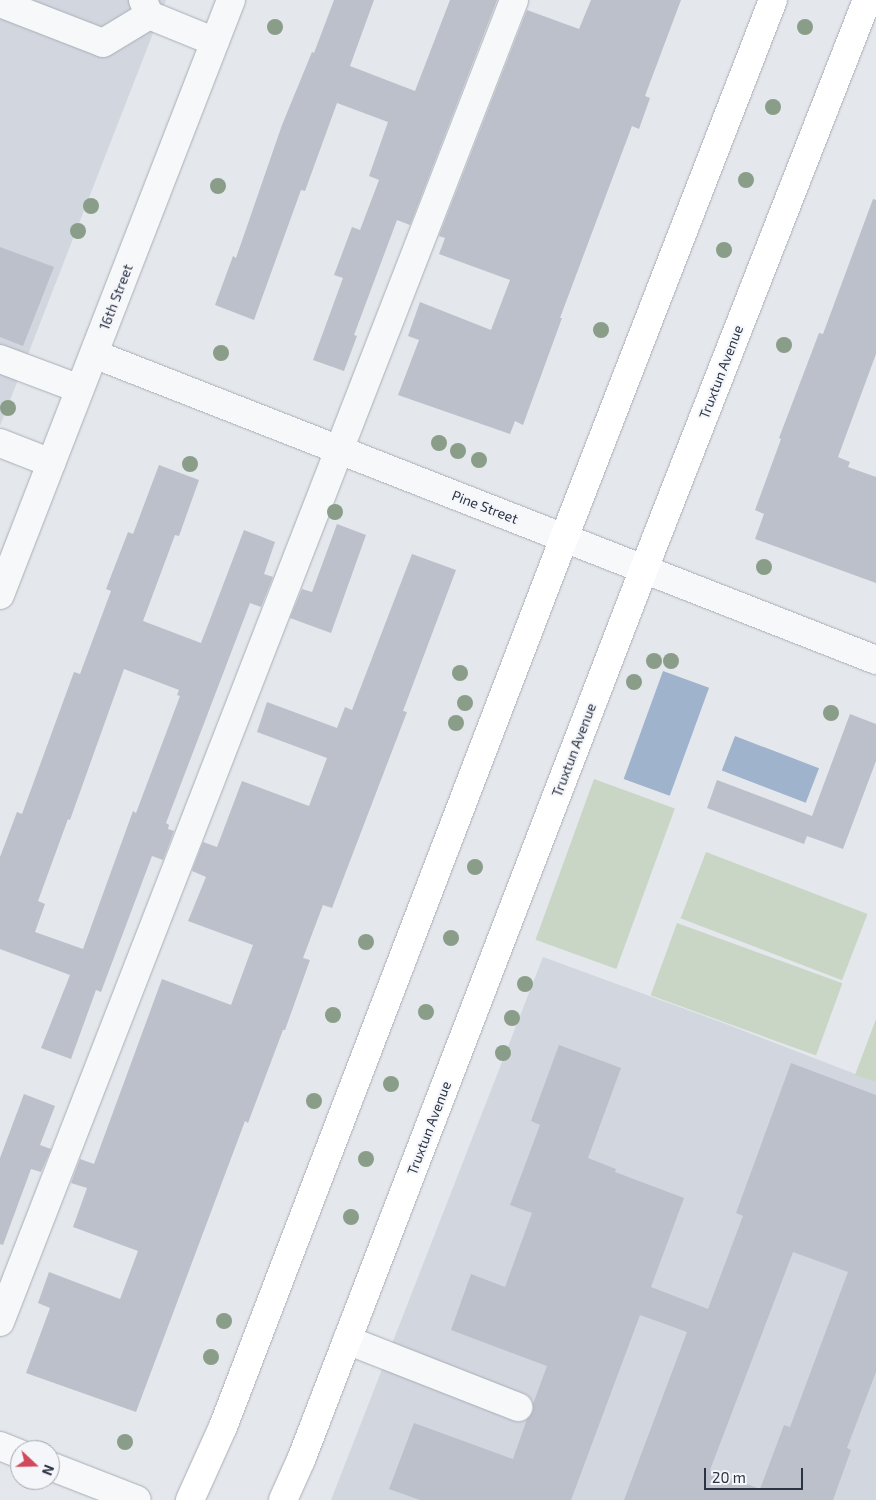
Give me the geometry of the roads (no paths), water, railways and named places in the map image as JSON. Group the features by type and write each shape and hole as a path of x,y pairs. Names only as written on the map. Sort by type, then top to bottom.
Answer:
{"main road":[{"path":"190,1500 223,1427 564,538 773,0"},
{"name":"Truxtun Avenue","path":"283,1500 347,1340 644,569 867,0"}],"street":[{"name":"16th Street","path":"0,595 231,0"},
{"path":"0,1322 514,0"},
{"path":"0,3 103,43 146,8 215,42"},
{"name":"Pine Street","path":"94,354 644,569 874,654"},
{"path":"0,359 80,389"},
{"path":"0,443 51,463"},
{"path":"347,1340 518,1407"},
{"path":"60,1470 137,1500"}],"water":[{"path":"663,671 709,688 670,796 624,779"},
{"path":"735,736 819,768 806,803 722,771"}]}
